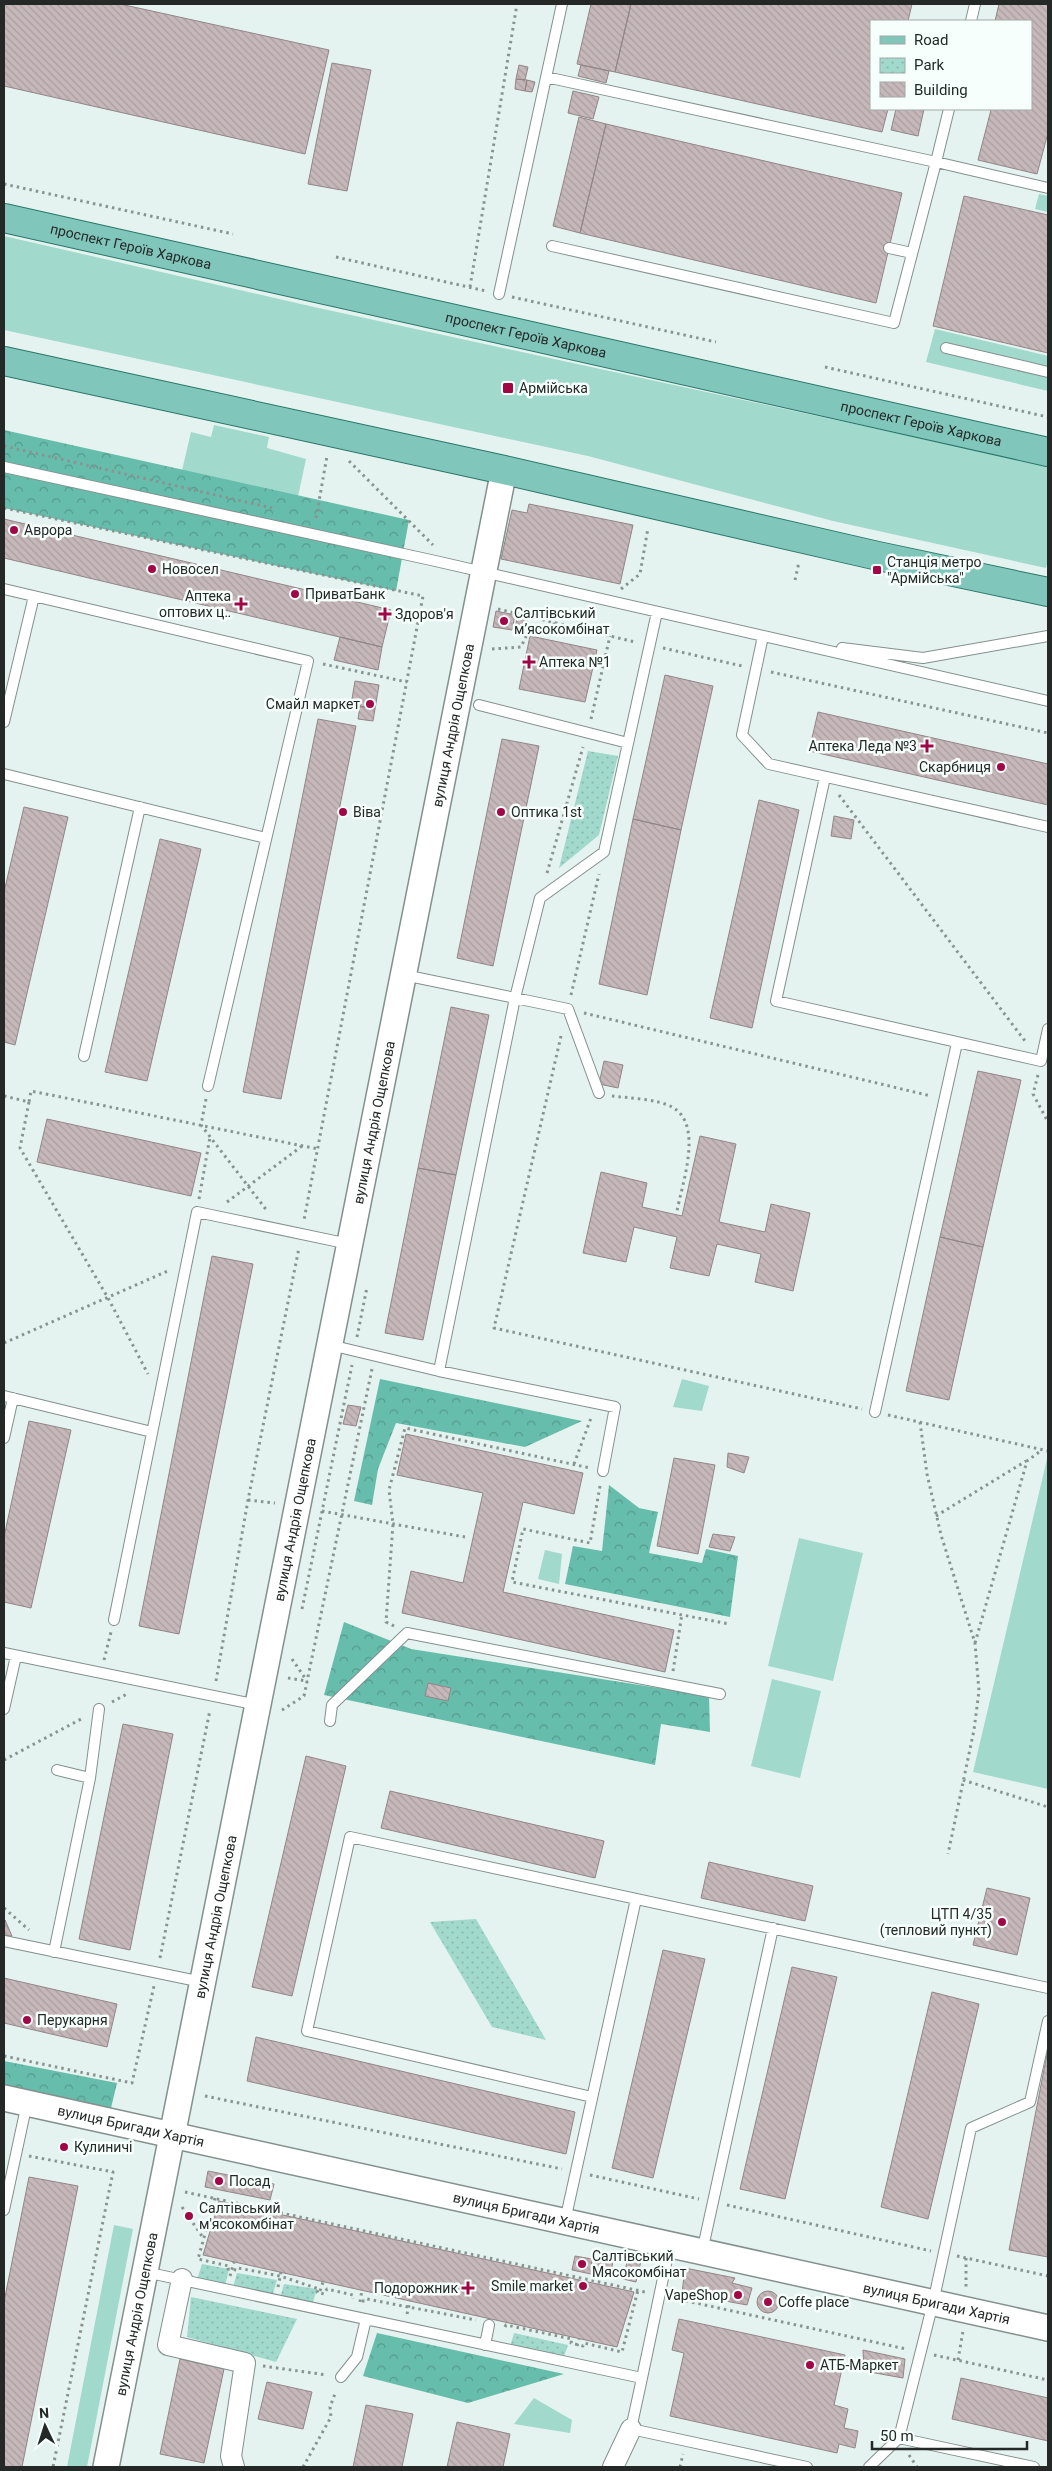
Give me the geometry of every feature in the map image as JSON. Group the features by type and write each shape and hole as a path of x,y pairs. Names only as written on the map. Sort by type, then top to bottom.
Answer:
{"main road":[{"name":"проспект Героїв Харкова","path":"4,218 1048,452"},
{"path":"4,361 504,470 878,556 1048,592"}],"street":[{"name":"вулиця Андрія Ощепкова","path":"106,2467 203,1982 270,1707 330,1345 504,470"},
{"name":"вулиця Бригади Хартія","path":"15,2101 1048,2328"},
{"path":"182,2279 168,2345 245,2363 231,2456 234,2467"},
{"path":"613,2467 631,2429"}],"lane":[{"path":"499,294 562,4"},
{"path":"971,20 975,4"},
{"path":"546,77 1048,188"},
{"path":"552,246 894,323 949,110"},
{"path":"889,248 912,253"},
{"path":"946,348 1048,372"},
{"path":"4,467 618,603 1048,701"},
{"path":"4,588 308,661 208,1086"},
{"path":"4,722 34,596"},
{"path":"439,1371 515,998 540,898 604,852 657,612"},
{"path":"763,636 742,735 769,764 1048,827"},
{"path":"781,640 923,658 1048,636"},
{"path":"479,705 628,743"},
{"path":"4,774 266,838"},
{"path":"825,777 776,1002 1040,1062 1048,1028"},
{"path":"84,1056 140,807"},
{"path":"404,974 568,1009 599,1093"},
{"path":"875,1412 957,1043"},
{"path":"114,1620 197,1212 350,1244"},
{"path":"330,1345 439,1371 614,1407 603,1470"},
{"path":"4,1438 8,1397 152,1432"},
{"path":"330,1721 332,1705 407,1633 720,1694"},
{"path":"4,1653 270,1707"},
{"path":"4,1709 16,1656"},
{"path":"54,1952 90,1778 99,1709"},
{"path":"57,1770 90,1778"},
{"path":"592,2097 307,2031 350,1837 1048,1988"},
{"path":"565,2222 636,1899"},
{"path":"702,2252 773,1928"},
{"path":"4,1941 203,1982"},
{"path":"870,2467 899,2438 933,2303 971,2128 1030,2102 1048,2021"},
{"path":"4,2210 16,2154 15,2101"},
{"path":"670,2245 658,2294 631,2429 806,2467"},
{"path":"145,2272 642,2378"},
{"path":"338,2379 357,2357 366,2319"},
{"path":"485,2345 486,2323"},
{"path":"899,2438 1034,2467"}],"path":[{"path":"470,287 517,4"},
{"path":"4,184 233,234"},
{"path":"336,257 716,342"},
{"path":"613,320 613,325"},
{"path":"825,367 1048,418"},
{"path":"4,446 278,509"},
{"path":"320,455 335,458"},
{"path":"316,518 327,456"},
{"path":"342,460 350,461 434,545 424,543"},
{"path":"4,508 424,596 302,1234 248,1500 213,1696 158,1973 132,2083 4,2056"},
{"path":"306,516 325,520"},
{"path":"618,603 620,590 640,574 649,526 656,527"},
{"path":"796,580 800,559"},
{"path":"496,609 756,669 1048,733"},
{"path":"490,643 486,648 521,647 528,632 557,623"},
{"path":"540,898 588,732 610,636"},
{"path":"308,661 407,682"},
{"path":"825,777 1040,1062 1033,1094 1048,1122"},
{"path":"604,852 494,1328 1048,1451"},
{"path":"568,1009 944,1099"},
{"path":"208,1086 201,1125 282,1230"},
{"path":"160,1396 108,1298 20,1148 31,1090 318,1149"},
{"path":"599,1093 667,1105 673,1107 682,1117 690,1132 677,1211"},
{"path":"4,1096 29,1102"},
{"path":"197,1212 210,1137"},
{"path":"210,1215 302,1146"},
{"path":"4,1343 186,1263"},
{"path":"270,1707 304,1696 344,1515 375,1356"},
{"path":"920,1422 927,1474 936,1516 975,1644 979,1690 974,1730 948,1854"},
{"path":"407,1633 386,1622 393,1524 389,1490 405,1428 603,1470 590,1543 523,1529 512,1582 729,1624"},
{"path":"936,1516 1042,1450"},
{"path":"975,1644 1027,1461"},
{"path":"248,1500 283,1505"},
{"path":"322,1511 465,1537"},
{"path":"670,1685 682,1614"},
{"path":"101,1673 114,1620"},
{"path":"292,1659 308,1682"},
{"path":"288,1678 308,1682"},
{"path":"4,1760 149,1682"},
{"path":"963,1780 1048,1808"},
{"path":"205,2098 576,2172 1048,2276"},
{"path":"16,2154 113,2172 53,2467"},
{"path":"186,2191 1048,2380"},
{"path":"214,2198 198,2258 229,2266 228,2269 237,2270 238,2268 280,2276 319,2288 317,2292 324,2294 327,2289 353,2296 352,2299 366,2302 367,2299 486,2323"},
{"path":"182,2207 204,2239"},
{"path":"501,2328 505,2329 506,2325 572,2339 571,2343 583,2346 584,2343 622,2352 638,2290"},
{"path":"245,2363 338,2379 330,2407 331,2417 303,2467"}],"green space":[{"path":"1039,194 1048,196 1048,212 1035,209"},
{"path":"4,236 314,307 1048,466 1048,560 1046,568 833,521 588,456 4,330"},
{"path":"935,329 1048,356 1048,368 944,344 942,351 1048,376 1048,391 926,362"},
{"path":"214,425 269,437 267,448 306,459 297,501 181,475 191,432 211,437"},
{"path":"4,430 409,520 396,591 4,508"},
{"path":"588,751 618,756 599,835 559,868"},
{"path":"380,1379 582,1421 525,1447 396,1423 378,1469 372,1505 354,1501"},
{"path":"682,1379 709,1386 702,1411 673,1407"},
{"path":"1048,1459 1048,1789 973,1772"},
{"path":"609,1485 639,1508 658,1512 649,1553 702,1563 706,1549 738,1556 730,1617 565,1584 573,1546 602,1551"},
{"path":"799,1538 863,1553 833,1681 768,1666"},
{"path":"545,1550 562,1554 559,1584 538,1579"},
{"path":"344,1622 411,1649 709,1696 710,1732 661,1724 655,1765 324,1695"},
{"path":"772,1679 821,1691 800,1778 751,1766"},
{"path":"476,1919 546,2040 492,2027 430,1922"},
{"path":"4,2061 117,2083 111,2108 4,2087"},
{"path":"114,2225 133,2229 87,2467 67,2467"},
{"path":"202,2264 229,2269 225,2286 197,2280"},
{"path":"237,2273 277,2280 272,2297 233,2287"},
{"path":"284,2284 317,2289 312,2305 280,2298"},
{"path":"191,2297 297,2319 276,2362 187,2337"},
{"path":"377,2333 564,2374 468,2403 363,2376"},
{"path":"514,2333 568,2345 563,2359 510,2347"},
{"path":"534,2398 572,2420 570,2433 514,2424"}],"building":[{"path":"4,4 120,4 329,50 305,154 4,86"},
{"path":"591,4 631,4 615,72 577,64"},
{"path":"631,4 912,4 908,20 870,20 870,110 888,110 882,132 615,72"},
{"path":"999,4 1048,4 1048,133 1037,174 978,160 991,110 1032,110 1032,20 995,20"},
{"path":"332,63 371,70 347,191 308,184"},
{"path":"519,65 528,67 525,80 516,79"},
{"path":"581,65 609,71 606,83 578,76"},
{"path":"516,79 527,80 525,91 515,89"},
{"path":"527,80 535,82 532,92 525,91"},
{"path":"573,91 599,97 593,119 568,113"},
{"path":"896,110 924,110 918,136 891,130"},
{"path":"579,117 606,124 580,233 553,226"},
{"path":"606,124 902,193 876,303 580,233"},
{"path":"964,196 1048,215 1048,353 933,326"},
{"path":"529,504 633,525 620,584 501,559 512,510 527,513"},
{"path":"4,519 391,610 382,647 4,558"},
{"name":"Салтівський мʼясокомбінат","path":"496,611 515,615 512,630 493,627"},
{"path":"524,617 527,618 527,628 520,629 517,628 516,621 517,618"},
{"path":"530,636 597,650 585,702 519,689"},
{"path":"340,637 382,647 378,670 334,660"},
{"path":"665,675 713,686 681,830 633,819"},
{"path":"355,681 379,685 375,709 351,705"},
{"path":"360,706 375,709 373,721 358,719"},
{"path":"818,712 1048,764 1048,805 809,751"},
{"path":"318,719 356,726 281,1099 243,1092"},
{"path":"502,739 539,746 493,966 457,958"},
{"path":"759,800 799,810 752,1028 710,1018"},
{"path":"24,807 68,817 15,1045 4,1042 4,892"},
{"path":"834,816 854,820 851,839 831,836"},
{"path":"633,819 681,830 647,995 599,984"},
{"path":"160,839 201,849 147,1081 105,1072"},
{"path":"451,1007 489,1015 456,1175 418,1168"},
{"path":"604,1061 623,1065 618,1088 599,1084"},
{"path":"978,1071 1021,1080 983,1247 940,1237"},
{"path":"47,1119 201,1153 191,1196 37,1162"},
{"path":"700,1136 736,1144 719,1222 765,1232 771,1204 810,1213 793,1291 755,1282 761,1254 717,1244 709,1276 670,1268 677,1237 634,1227 626,1262 583,1253 601,1172 647,1183 642,1207 682,1216"},
{"path":"418,1168 456,1175 423,1340 385,1333"},
{"path":"940,1237 983,1247 949,1400 906,1391"},
{"path":"212,1256 253,1264 179,1634 139,1626"},
{"path":"348,1405 361,1407 356,1426 343,1424"},
{"path":"29,1421 71,1430 31,1608 4,1602 4,1537"},
{"path":"406,1434 583,1473 574,1514 523,1502 503,1592 674,1630 665,1672 402,1613 411,1571 463,1583 483,1493 397,1475"},
{"path":"728,1453 749,1457 744,1473 727,1467"},
{"path":"674,1458 715,1465 698,1554 657,1546"},
{"path":"713,1534 735,1537 730,1551 709,1547"},
{"path":"428,1683 451,1688 448,1701 425,1696"},
{"path":"123,1724 173,1734 130,1950 79,1939"},
{"path":"306,1756 346,1766 292,1996 252,1987"},
{"path":"390,1791 604,1841 595,1878 381,1828"},
{"path":"709,1862 813,1886 805,1921 701,1898"},
{"name":"ЦТП 4/35 (тепловий пункт)","path":"987,1888 1030,1898 1017,1955 973,1945"},
{"path":"5,1920 12,1936 4,1936"},
{"path":"663,1950 705,1959 653,2178 612,2168"},
{"path":"792,1967 837,1977 785,2199 740,2189"},
{"path":"4,1978 117,2004 107,2047 4,2023"},
{"path":"932,1992 979,2004 928,2219 881,2207"},
{"path":"256,2037 575,2112 566,2154 247,2081"},
{"path":"1048,2049 1048,2257 1009,2250"},
{"path":"208,2171 274,2184 270,2200 205,2187"},
{"path":"29,2177 78,2186 22,2467 4,2467 4,2302"},
{"path":"219,2201 634,2292 617,2347 203,2255"},
{"name":"Салтівський Мясокомбінат","path":"575,2256 592,2259 591,2274 572,2270"},
{"path":"596,2258 613,2261 610,2277 593,2274"},
{"path":"628,2258 641,2261 636,2282 623,2279"},
{"path":"685,2268 735,2278 732,2283 752,2288 747,2305 682,2293"},
{"name":"Coffe place","path":"768,2291 776,2294 779,2302 776,2310 768,2313 760,2310 757,2302 760,2294"},
{"path":"679,2319 845,2355 834,2405 848,2409 844,2428 858,2431 855,2448 839,2444 837,2453 670,2416 684,2353 672,2350"},
{"path":"863,2350 905,2359 903,2378 864,2371"},
{"path":"180,2359 224,2369 204,2463 160,2454"},
{"path":"961,2378 1048,2398 1048,2441 952,2419"},
{"path":"267,2382 312,2392 303,2429 258,2419"},
{"path":"366,2405 413,2414 402,2467 353,2467"},
{"path":"457,2422 510,2434 503,2467 447,2467"}],"place":[{"name":"Армійська","path":"508,388"},
{"name":"Аврора","path":"14,530"},
{"name":"Новосел","path":"152,569"},
{"name":"Станція метро \"Армійська\"","path":"877,570"},
{"name":"ПриватБанк","path":"295,594"},
{"name":"Аптека оптових ц‥","path":"241,604"},
{"name":"Здоров'я","path":"385,614"},
{"name":"Салтівський мʼясокомбінат","path":"504,621"},
{"name":"Аптека №1","path":"529,662"},
{"name":"Смайл маркет","path":"370,704"},
{"name":"Аптека Леда №3","path":"927,746"},
{"name":"Скарбниця","path":"1001,767"},
{"name":"Віва","path":"343,812"},
{"name":"Оптика 1st","path":"501,812"},
{"name":"ЦТП 4/35 (тепловий пункт)","path":"1002,1922"},
{"name":"Перукарня","path":"27,2020"},
{"name":"Кулиничі","path":"64,2147"},
{"name":"Посад","path":"219,2181"},
{"name":"Салтівський м'ясокомбінат","path":"189,2216"},
{"name":"Салтівський Мясокомбінат","path":"582,2264"},
{"name":"Smile market","path":"583,2286"},
{"name":"Подорожник","path":"468,2288"},
{"name":"VapeShop","path":"738,2295"},
{"name":"Coffe place","path":"768,2302"},
{"name":"АТБ-Маркет","path":"810,2365"}]}
